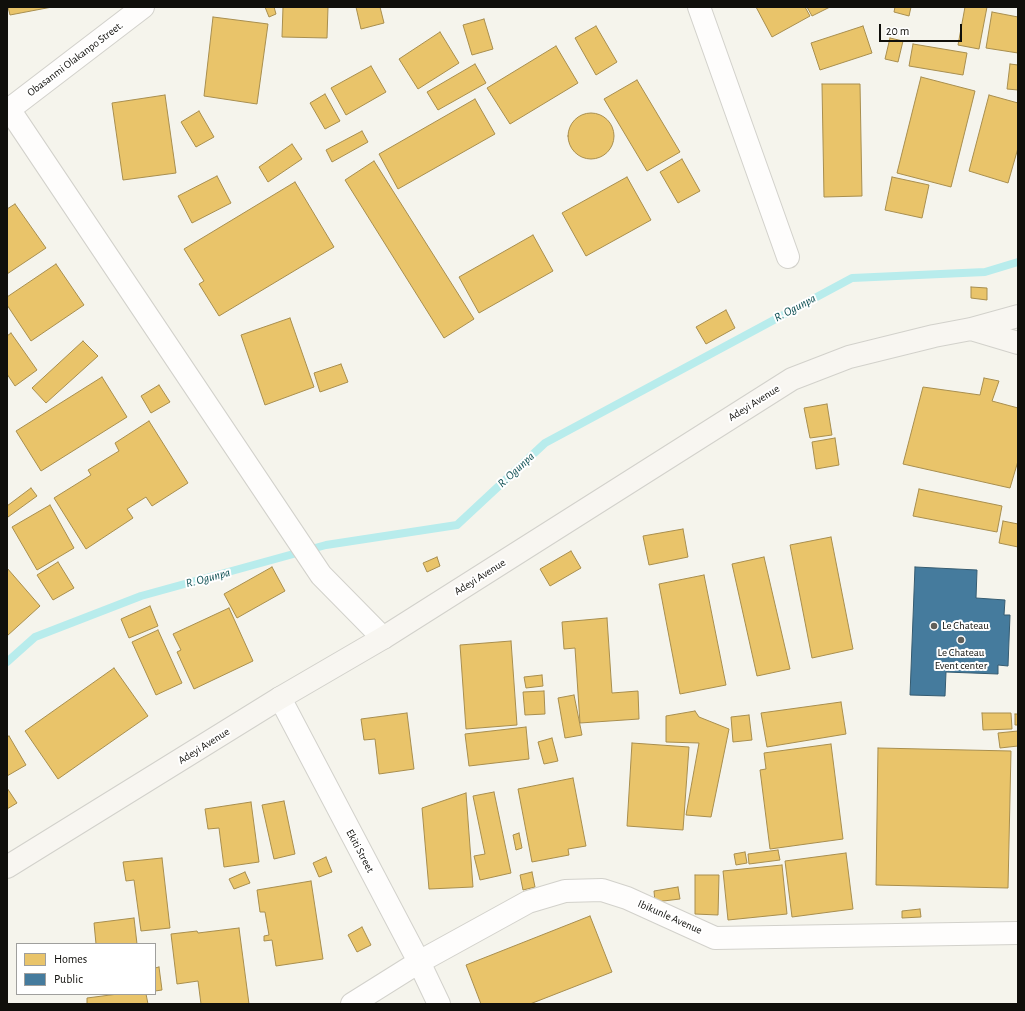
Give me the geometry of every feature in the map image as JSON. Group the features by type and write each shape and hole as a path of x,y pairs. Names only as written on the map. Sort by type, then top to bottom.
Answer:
{"street":[{"name":"Obasanmi Olakanpo Street.","path":"8,110 142,7"},
{"path":"700,7 788,256"},
{"path":"8,110 321,574 383,638"},
{"name":"Adeyi Avenue","path":"7,867 280,698 383,638 792,379 849,357 934,336 971,329 1018,316"},
{"name":"Adeyi Avenue","path":"971,329 1018,343"},
{"name":"Ekiti Street","path":"280,698 419,962 439,1004"},
{"name":"Ibikunle Avenue","path":"352,1004 419,962 528,902 565,891 602,890 627,898 715,938 1018,933"}],"building: Homes":[{"path":"8,7 52,7 10,15"},
{"path":"265,7 274,7 276,14 269,17"},
{"path":"283,7 328,7 327,38 282,37"},
{"path":"356,7 380,7 384,23 361,29"},
{"path":"756,7 805,7 810,16 772,37"},
{"path":"807,7 830,7 812,16"},
{"path":"895,7 911,7 909,16 894,12"},
{"path":"965,7 987,7 979,49 958,45"},
{"path":"992,12 1018,17 1018,53 986,48"},
{"path":"213,17 268,24 257,104 204,96"},
{"path":"484,19 493,49 472,55 463,25"},
{"path":"596,26 617,62 596,75 575,38"},
{"path":"863,26 872,53 820,70 811,43"},
{"path":"440,32 459,63 418,89 399,59"},
{"path":"890,38 903,41 898,62 885,59"},
{"path":"913,44 967,53 963,75 909,66"},
{"path":"556,46 578,83 510,124 487,88"},
{"path":"475,64 486,83 438,110 427,92"},
{"path":"1010,64 1018,65 1018,90 1007,89"},
{"path":"371,66 386,92 346,115 331,88"},
{"path":"921,77 975,91 951,187 897,173"},
{"path":"637,80 680,152 647,171 604,99"},
{"path":"822,84 860,84 862,196 824,197"},
{"path":"325,94 340,121 325,129 310,103"},
{"path":"165,95 176,173 123,180 112,103"},
{"path":"989,95 1018,103 1018,148 1008,183 969,171"},
{"path":"475,99 495,134 398,189 379,154"},
{"path":"199,111 214,137 196,147 181,122"},
{"path":"587,113 595,113 604,117 610,123 614,136 610,149 604,155 595,159 587,159 578,155 572,149 568,140 568,132 572,123 578,117"},
{"path":"362,131 368,142 332,162 326,150"},
{"path":"292,144 302,159 268,182 259,167"},
{"path":"682,159 700,191 678,203 660,172"},
{"path":"374,161 474,319 444,338 345,180"},
{"path":"217,176 231,203 192,223 178,196"},
{"path":"627,177 651,220 586,256 562,213"},
{"path":"892,177 929,185 922,218 885,210"},
{"path":"295,182 334,247 219,316 199,284 204,281 184,249"},
{"path":"15,204 46,248 7,274 7,209"},
{"path":"533,235 553,271 479,313 459,277"},
{"path":"56,264 84,305 31,341 7,305 7,297"},
{"path":"971,287 987,288 987,300 971,298"},
{"path":"726,310 735,328 706,344 696,327"},
{"path":"290,318 314,387 265,405 241,335"},
{"path":"11,333 37,370 15,386 7,374 7,336"},
{"path":"83,341 98,356 46,403 32,388"},
{"path":"341,364 348,382 320,392 314,373"},
{"path":"102,377 127,417 41,471 16,431"},
{"path":"984,378 999,381 992,401 1018,408 1018,461 1010,488 903,464 923,387 980,395"},
{"path":"159,385 170,402 151,413 141,396"},
{"path":"827,404 832,435 810,438 804,408"},
{"path":"149,421 188,483 152,506 146,497 127,509 133,518 86,549 54,498 91,475 88,470 119,451 115,443"},
{"path":"835,438 839,465 816,469 812,442"},
{"path":"31,488 37,496 8,517 7,506"},
{"path":"919,489 1002,506 997,532 913,516"},
{"path":"50,505 74,548 37,570 12,527"},
{"path":"1003,521 1018,524 1018,547 999,543"},
{"path":"683,529 688,557 649,565 643,536"},
{"path":"831,537 853,649 812,658 790,545"},
{"path":"571,551 581,568 550,586 540,569"},
{"path":"437,557 440,566 427,572 423,563"},
{"path":"764,557 790,669 757,676 732,564"},
{"path":"58,562 74,588 53,600 37,575"},
{"path":"272,567 285,591 237,618 224,594"},
{"path":"7,568 40,606 7,636"},
{"path":"704,575 726,685 680,694 659,584"},
{"path":"150,606 158,626 129,638 121,619"},
{"path":"229,608 253,661 194,689 177,652 181,650 173,634"},
{"path":"607,618 612,693 638,691 639,719 580,723 575,648 564,649 562,622"},
{"path":"158,630 182,683 156,695 132,642"},
{"path":"511,641 517,725 466,729 460,645"},
{"path":"114,668 148,716 58,779 25,731"},
{"path":"542,675 543,686 526,688 524,677"},
{"path":"544,691 545,714 525,715 523,692"},
{"path":"574,695 582,735 565,738 558,698"},
{"path":"841,702 846,734 767,747 761,713"},
{"path":"695,711 699,717 729,729 711,817 686,815 699,743 666,742 666,716"},
{"path":"407,713 414,769 379,774 375,739 364,740 361,719"},
{"path":"982,713 1011,713 1012,729 983,730"},
{"path":"1015,714 1018,714 1018,725 1015,725"},
{"path":"749,715 752,740 733,742 731,717"},
{"path":"526,727 529,759 469,766 465,734"},
{"path":"1018,731 1018,746 1000,748 998,733"},
{"path":"9,736 26,765 7,776 7,737"},
{"path":"552,738 558,761 544,764 538,742"},
{"path":"632,743 689,747 683,830 627,826"},
{"path":"831,744 843,839 770,849 760,770 766,769 764,753"},
{"path":"878,748 1011,751 1008,888 876,885"},
{"path":"573,778 586,846 568,849 569,855 532,862 518,789"},
{"path":"7,788 17,803 7,809"},
{"path":"494,792 511,873 480,880 474,856 485,854 473,796"},
{"path":"466,793 473,887 429,889 422,808"},
{"path":"284,801 295,854 274,859 262,805"},
{"path":"251,802 259,862 224,867 219,828 208,829 205,809"},
{"path":"519,833 522,848 516,850 513,835"},
{"path":"778,850 780,860 749,864 748,854"},
{"path":"745,852 747,863 736,865 734,854"},
{"path":"846,853 853,909 792,917 785,861"},
{"path":"326,857 332,872 319,877 313,863"},
{"path":"162,858 170,928 141,931 134,880 126,881 123,862"},
{"path":"782,865 787,914 728,920 723,871"},
{"path":"245,872 250,883 234,889 229,879"},
{"path":"532,872 535,887 523,890 520,875"},
{"path":"695,875 719,875 718,915 695,914"},
{"path":"311,881 323,959 276,966 272,940 264,941 264,936 269,935 265,912 260,912 257,890"},
{"path":"678,887 680,899 655,902 654,891"},
{"path":"920,909 921,917 902,918 902,911"},
{"path":"590,916 612,972 530,1004 481,1004 466,965"},
{"path":"134,918 137,943 96,943 94,923"},
{"path":"362,927 371,945 357,952 348,935"},
{"path":"239,928 249,1004 201,1004 198,981 177,984 171,934 197,931 198,933"},
{"path":"159,967 162,990 156,991 156,968"},
{"path":"110,995 146,995 148,1004 87,1004 87,998"}],"building: Public":[{"name":"Le Chateau Event center","path":"915,567 977,570 976,598 1005,600 1004,615 1010,615 1008,666 998,665 998,674 946,672 945,696 910,695"}],"waterway":[{"name":"R. Ogunpa","path":"7,662 35,637 141,596 326,545 457,525 545,443 852,278 985,272 1018,262"}],"place":[{"name":"Le Chateau","path":"934,626"},
{"name":"Le Chateau Event center","path":"961,640"}]}
